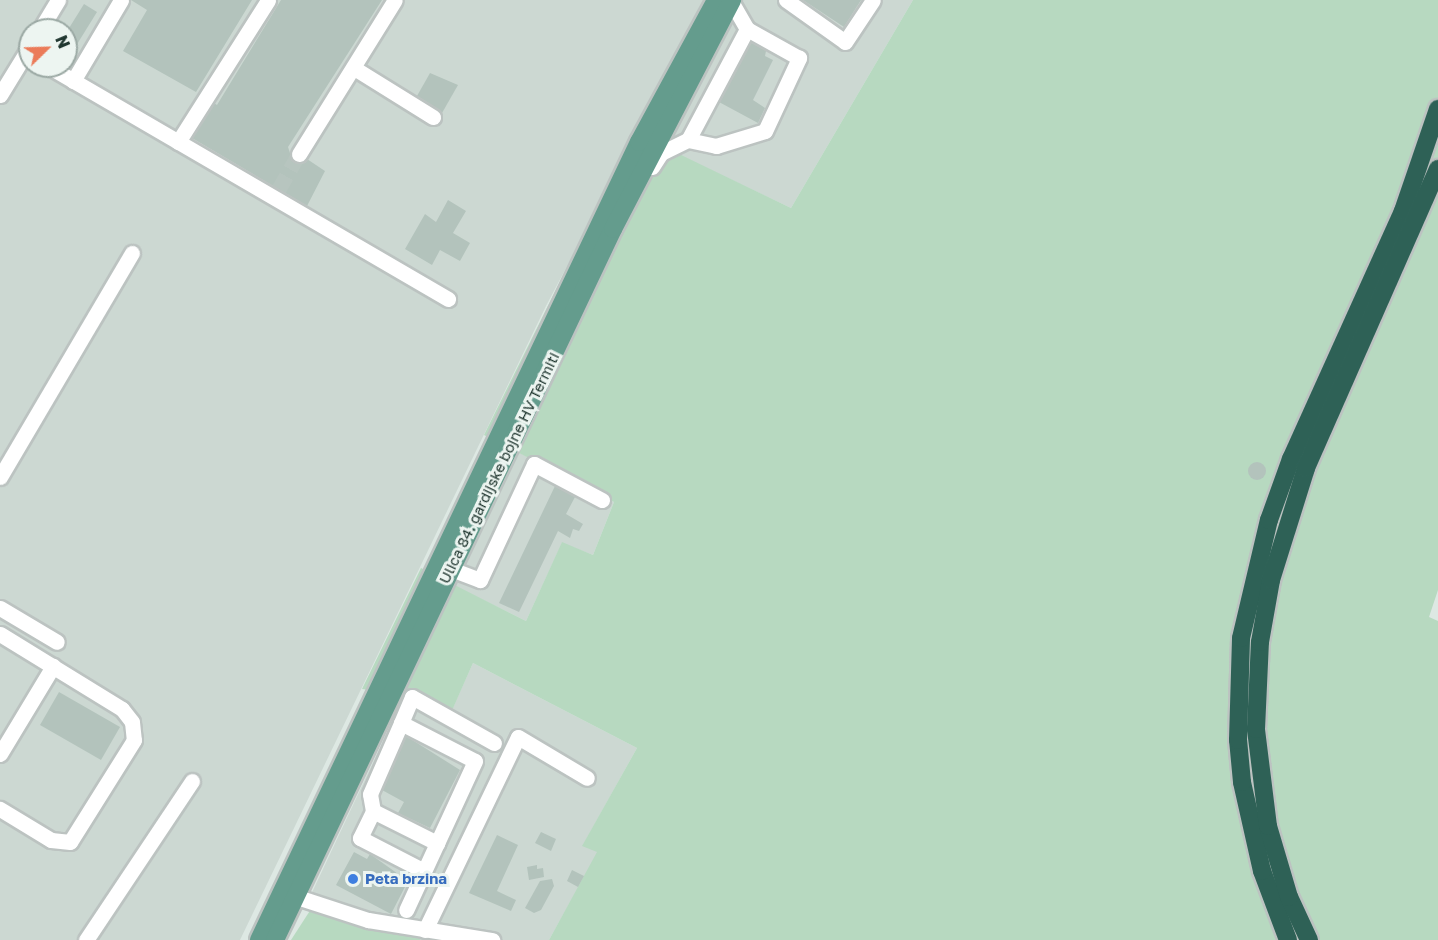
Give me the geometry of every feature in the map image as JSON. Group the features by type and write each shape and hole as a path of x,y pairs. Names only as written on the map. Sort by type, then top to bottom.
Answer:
{"highway":[{"path":"1288,940 1262,871 1242,782 1238,740 1241,638 1269,520 1291,459 1403,211 1438,109"},
{"path":"1309,940 1290,897 1268,826 1256,729 1260,642 1271,580 1306,468 1438,170"}],"main road":[{"name":"Ulica 84. gardijske bojne HV Termiti","path":"275,940 602,253 726,0"},
{"name":"Ulica 84. gardijske bojne HV Termiti","path":"260,940 639,142 726,0"}],"street":[{"path":"47,18 58,0"},
{"path":"73,81 122,0"},
{"path":"178,141 268,0"},
{"path":"299,154 395,0"},
{"path":"688,140 716,146 765,131 799,58 747,29 726,0"},
{"path":"786,0 845,42 873,0"},
{"path":"602,253 656,160 688,140 747,29"},
{"path":"0,95 18,68"},
{"path":"354,68 433,117"},
{"path":"68,78 178,141 276,193 448,299"},
{"path":"0,477 132,253"},
{"path":"451,569 480,580 534,464 602,500"},
{"path":"0,608 57,642"},
{"path":"0,634 122,709 132,722 134,740 70,842 51,840 0,809"},
{"path":"0,753 53,666"},
{"path":"424,871 360,838 373,811 370,795 412,697 494,743"},
{"path":"400,723 476,761 406,910"},
{"path":"425,930 518,737 586,778"},
{"path":"86,940 192,781"},
{"path":"373,811 434,849 453,871"},
{"path":"294,896 368,920 492,940"}],"shaded area":[{"path":"0,0 913,0 791,208 648,140 575,251 546,306 240,940 0,940"},
{"path":"514,450 614,502 593,555 562,543 526,621 451,584"},
{"path":"473,663 637,748 583,845 598,852 549,940 420,940 424,931 308,901 405,694 450,714"}],"green space":[{"path":"913,0 1438,0 1438,590 1429,617 1438,621 1438,940 549,940 597,852 582,846 637,748 473,663 450,715 405,694 362,689 421,568 526,621 562,542 593,555 614,502 484,435 575,251 648,139 791,208"},
{"path":"313,906 425,930 420,940 291,940"}],"building":[{"path":"131,0 252,0 196,92 123,51 147,10"},
{"path":"281,0 382,0 288,147 293,162 307,159 325,171 307,206 192,138 214,103 217,105"},
{"path":"803,0 861,0 844,27"},
{"path":"84,4 97,12 78,43 78,18 75,18"},
{"path":"751,42 766,51 765,56 773,60 753,100 765,108 758,123 719,102"},
{"path":"430,73 458,85 442,113 417,96"},
{"path":"448,200 466,211 453,233 470,243 460,261 440,250 432,265 405,249 425,214 436,222"},
{"path":"1253,462 1261,462 1266,467 1264,478 1253,480 1248,475 1248,467"},
{"path":"555,486 575,497 566,514 583,524 579,531 573,529 570,538 558,531 519,612 499,603"},
{"path":"59,692 120,727 101,760 40,725"},
{"path":"406,736 460,770 430,828 398,813 404,802 382,790"},
{"path":"541,832 556,839 551,851 535,843"},
{"path":"497,835 518,845 497,891 516,900 511,911 469,893"},
{"path":"354,852 367,859 370,854 408,881 391,914 336,885"},
{"path":"537,865 537,869 543,868 544,877 529,880 527,867"},
{"path":"572,870 584,876 578,887 567,881"},
{"path":"552,879 554,886 541,910 534,913 525,908 540,881"}],"tunnel":[{"path":"279,189 299,154"}],"place":[{"name":"Peta brzina","path":"353,879"}]}
